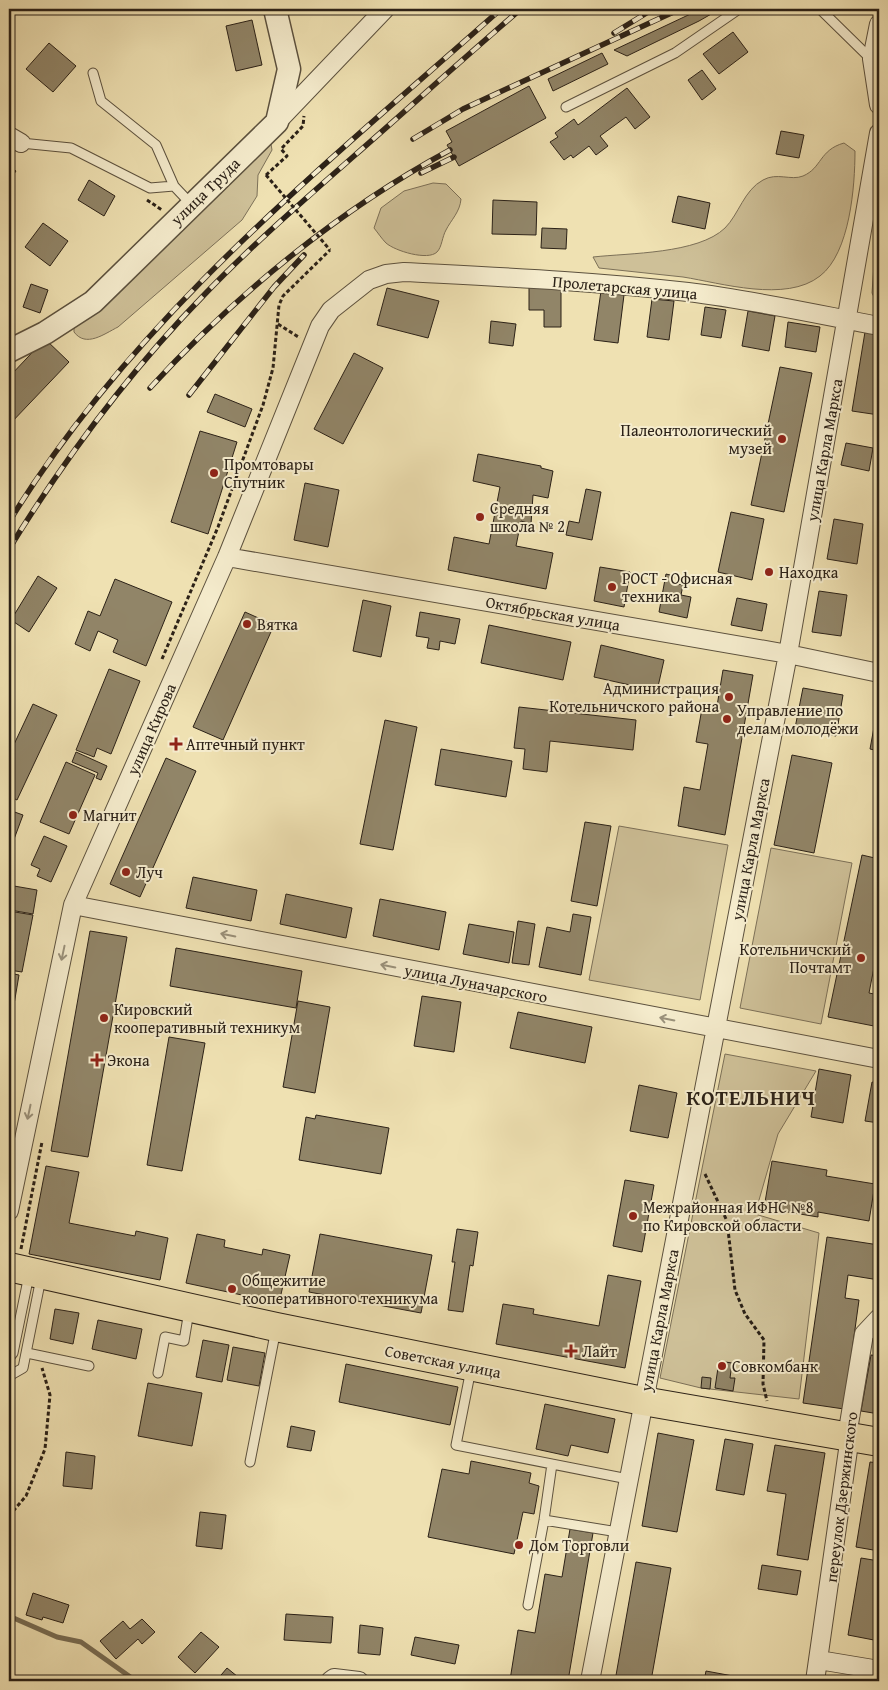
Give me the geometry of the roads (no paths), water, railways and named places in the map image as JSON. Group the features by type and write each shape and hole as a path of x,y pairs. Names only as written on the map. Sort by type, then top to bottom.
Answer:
{"main road":[{"name":"Советская улица","path":"26,1272 276,1327 643,1401 879,1442"}],"street":[{"path":"275,9 288,69 277,122"},
{"name":"улица Труда","path":"9,351 45,333 93,302 277,122 385,9"},
{"path":"879,24 872,59 879,105"},
{"name":"улица Карла Маркса","path":"590,1681 788,654 879,132"},
{"name":"Пролетарская улица","path":"369,280 386,274 404,272 590,282 792,307 879,326"},
{"name":"улица Кирова","path":"9,1211 73,905 227,556 311,345 331,310 369,280"},
{"name":"Октябрьская улица","path":"227,556 788,654 879,672"},
{"name":"улица Луначарского","path":"73,905 715,1029 879,1058"},
{"name":"переулок Дзержинского","path":"816,1681 848,1450 847,1436 864,1334 879,1318"},
{"path":"819,1660 879,1670"},
{"path":"330,1681 334,1678 359,1681"}],"lane":[{"path":"566,107 675,53 739,9"},
{"path":"820,9 872,59"},
{"path":"93,73 101,101 156,145 174,186 192,204"},
{"path":"15,139 72,148 150,188 174,186"},
{"path":"9,1376 24,1368 26,1353 26,1272"},
{"path":"9,1358 13,1353 26,1272"},
{"path":"158,1374 165,1337 184,1341 190,1308"},
{"path":"250,1462 276,1327"},
{"path":"26,1353 89,1366"},
{"path":"471,1366 456,1445 628,1479"},
{"path":"528,1605 544,1520 552,1464"},
{"path":"544,1520 618,1532"}],"waterway":[{"path":"9,1616 57,1637 81,1642 136,1681"}],"railway":[{"path":"9,522 59,448 114,377 173,311 235,248 301,186 501,9"},
{"path":"9,549 30,515 99,417 176,324 240,259 521,9"},
{"path":"614,33 653,9"},
{"path":"413,139 463,109 680,9"},
{"path":"150,388 217,320 290,257 368,199 450,150"},
{"path":"421,173 454,157"},
{"path":"189,395 274,287 304,255"}],"place":[{"name":"Палеонтологический музей","path":"782,439"},
{"name":"Промтовары Спутник","path":"214,473"},
{"name":"Средняя школа № 2","path":"480,517"},
{"name":"Находка","path":"769,572"},
{"name":"РОСТ - Офисная техника","path":"612,587"},
{"name":"Вятка","path":"247,624"},
{"name":"Администрация Котельничского района","path":"729,697"},
{"name":"Управление по делам молодёжи","path":"727,719"},
{"name":"Аптечный пункт","path":"176,744"},
{"name":"Магнит","path":"73,815"},
{"name":"Луч","path":"126,872"},
{"name":"Котельничский Почтамт","path":"861,958"},
{"name":"Кировский кооперативный техникум","path":"104,1018"},
{"name":"Экона","path":"97,1060"},
{"name":"Межрайонная ИФНС №8 по Кировской области","path":"633,1216"},
{"name":"Общежитие кооперативного техникума","path":"232,1289"},
{"name":"Лайт","path":"571,1351"},
{"name":"Совкомбанк","path":"722,1366"},
{"name":"Дом Торговли","path":"519,1545"}],"district":[{"name":"КОТЕЛЬНИЧ","path":"751,1098"}]}
